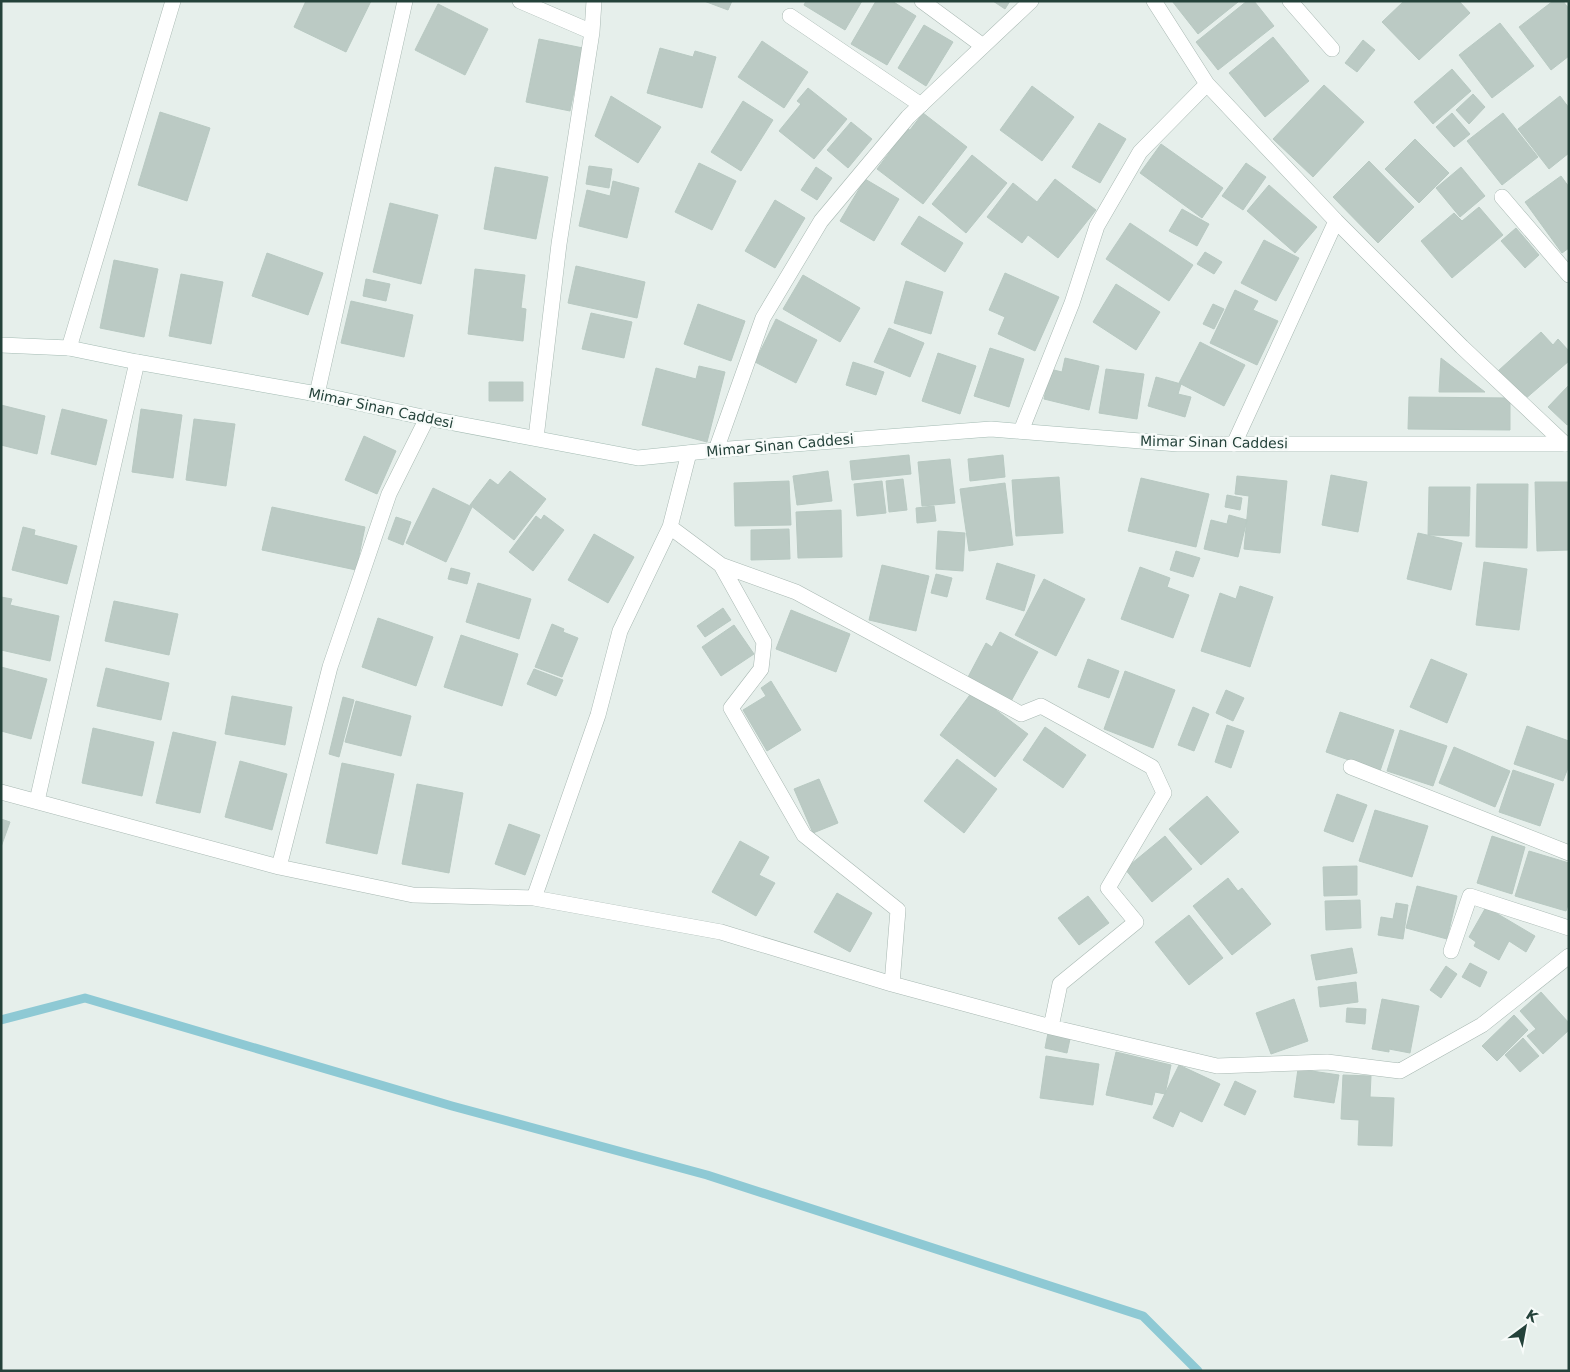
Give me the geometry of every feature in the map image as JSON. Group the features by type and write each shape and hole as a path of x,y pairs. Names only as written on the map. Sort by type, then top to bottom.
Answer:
{"street":[{"path":"68,348 173,1"},
{"path":"317,394 404,1"},
{"path":"520,1 592,32"},
{"path":"536,438 559,244 592,32 594,1"},
{"path":"922,1 983,46"},
{"path":"716,450 763,318 821,221 908,117 1031,1"},
{"path":"1154,1 1207,84 1336,221 1462,347 1567,444"},
{"path":"1290,1 1332,49"},
{"path":"790,16 921,105"},
{"path":"1021,431 1072,303 1097,226 1140,152 1207,84"},
{"path":"1502,197 1569,275"},
{"path":"1234,444 1336,221"},
{"name":"Mimar Sinan Caddesi","path":"1,345 68,348 317,394 426,418 638,458 991,428 1178,444 1567,444"},
{"path":"37,801 137,362"},
{"path":"279,867 330,667 389,494 426,418"},
{"path":"534,898 598,715 620,631 670,527 689,453"},
{"path":"670,527 721,565 796,592 1021,714 1041,706 1152,767 1164,793 1108,888 1136,922 1060,984 1051,1027"},
{"path":"721,565 764,642 761,669 731,708 804,835 898,910 892,984"},
{"path":"1351,767 1569,853"},
{"path":"1,792 279,867 413,895 534,898 721,932 892,984 1051,1027 1217,1066 1327,1062 1400,1071 1482,1025 1569,956"},
{"path":"1451,951 1470,896 1569,928"}],"building":[{"path":"306,1 371,1 346,52 294,27"},
{"path":"704,1 732,1 728,10"},
{"path":"806,1 862,1 845,30 804,5"},
{"path":"876,1 892,1 916,16 887,65 851,44"},
{"path":"993,1 1010,1 1005,9"},
{"path":"1172,1 1237,1 1238,2 1198,34"},
{"path":"1247,1 1254,1 1274,26 1218,70 1196,42"},
{"path":"1404,1 1459,1 1470,13 1419,60 1382,22"},
{"path":"1553,1 1563,1 1569,9 1569,56 1551,70 1519,27"},
{"path":"438,4 488,29 465,75 415,50"},
{"path":"1500,23 1534,66 1492,98 1459,55"},
{"path":"924,25 953,42 926,86 898,68"},
{"path":"1273,37 1309,81 1265,117 1229,73"},
{"path":"539,39 583,48 570,111 526,102"},
{"path":"1363,40 1375,50 1357,72 1345,63"},
{"path":"762,41 808,72 784,108 738,77"},
{"path":"660,48 693,57 695,51 716,57 702,108 647,93"},
{"path":"1452,69 1471,91 1433,124 1414,102"},
{"path":"1324,85 1364,122 1313,177 1273,139"},
{"path":"1032,86 1074,117 1042,161 1000,130"},
{"path":"808,88 847,119 814,159 779,131 801,104 797,101"},
{"path":"1473,94 1485,107 1469,124 1456,110"},
{"path":"611,96 661,127 638,163 595,136"},
{"path":"1560,96 1569,108 1569,153 1549,169 1518,129"},
{"path":"743,101 773,120 741,171 711,152"},
{"path":"160,112 210,128 187,201 138,185"},
{"path":"923,113 967,147 923,204 877,169 907,129 910,130"},
{"path":"1452,113 1470,134 1454,147 1436,127"},
{"path":"1503,113 1538,157 1502,185 1467,141"},
{"path":"851,122 872,139 848,168 827,150"},
{"path":"1099,123 1126,139 1100,183 1072,167"},
{"path":"1415,139 1449,173 1419,203 1385,169"},
{"path":"1161,144 1223,188 1202,218 1140,173"},
{"path":"972,155 1007,183 966,233 932,204"},
{"path":"1369,161 1414,207 1378,243 1333,197"},
{"path":"699,163 736,181 712,230 675,212"},
{"path":"1246,163 1266,177 1243,210 1222,196"},
{"path":"589,166 612,169 609,188 586,184"},
{"path":"495,167 548,177 536,239 484,229"},
{"path":"816,167 832,178 817,200 801,190"},
{"path":"1461,167 1485,196 1460,217 1436,188"},
{"path":"1561,176 1569,187 1569,248 1562,253 1525,202"},
{"path":"865,179 899,199 874,241 840,221"},
{"path":"1055,179 1096,210 1058,258 1028,235 1022,243 987,217 1013,183 1037,202"},
{"path":"613,181 639,188 627,238 579,226 587,190 610,196"},
{"path":"1269,185 1317,227 1295,253 1247,211"},
{"path":"775,200 805,218 775,268 745,251"},
{"path":"390,203 438,215 421,284 373,272"},
{"path":"1479,207 1503,235 1452,278 1421,241 1454,213 1462,221"},
{"path":"1182,209 1209,224 1197,246 1169,231"},
{"path":"919,216 963,243 945,272 901,244"},
{"path":"1130,223 1193,265 1169,301 1106,259"},
{"path":"1516,228 1539,255 1525,268 1501,241"},
{"path":"1264,240 1299,258 1276,301 1241,283"},
{"path":"1205,252 1222,262 1214,274 1197,264"},
{"path":"267,253 323,273 308,315 252,296"},
{"path":"114,260 158,269 144,337 100,328"},
{"path":"576,266 645,282 637,318 568,303"},
{"path":"475,269 525,275 521,308 526,309 523,341 468,334"},
{"path":"1005,273 1059,297 1035,351 998,334 1005,317 989,310"},
{"path":"181,274 223,282 211,344 169,336"},
{"path":"803,275 860,308 840,342 783,309"},
{"path":"366,279 390,284 386,301 363,296"},
{"path":"906,281 943,292 931,334 894,323"},
{"path":"1116,284 1160,312 1136,350 1093,322"},
{"path":"1235,290 1258,301 1253,310 1278,321 1257,365 1210,343"},
{"path":"351,301 413,315 404,357 341,343"},
{"path":"698,304 745,321 731,361 684,344"},
{"path":"1213,304 1224,309 1214,329 1203,324"},
{"path":"591,313 632,322 624,358 582,349"},
{"path":"776,319 817,340 796,383 755,362"},
{"path":"889,328 924,343 910,377 874,362"},
{"path":"1541,332 1553,345 1558,339 1569,351 1569,361 1524,400 1498,371"},
{"path":"1200,342 1245,365 1224,406 1179,383"},
{"path":"990,348 1024,359 1009,407 974,396"},
{"path":"938,353 976,366 960,414 922,401"},
{"path":"1065,358 1099,366 1089,410 1044,399 1050,369 1062,372"},
{"path":"1441,358 1485,392 1439,392"},
{"path":"853,362 884,372 876,395 846,385"},
{"path":"699,366 725,372 707,442 642,425 656,368 696,379"},
{"path":"1106,369 1144,374 1137,419 1099,413"},
{"path":"1156,377 1181,384 1178,394 1191,397 1185,417 1148,406"},
{"path":"489,382 523,382 523,401 489,401"},
{"path":"1569,385 1569,424 1567,425 1548,407"},
{"path":"1409,397 1510,398 1510,430 1408,429"},
{"path":"1,405 45,416 37,454 1,445"},
{"path":"62,409 107,420 96,465 51,454"},
{"path":"141,409 182,415 173,478 132,472"},
{"path":"194,419 235,424 226,486 186,480"},
{"path":"364,436 396,451 377,494 345,480"},
{"path":"909,455 911,474 852,480 850,461"},
{"path":"1003,455 1005,477 970,481 968,459"},
{"path":"950,459 955,503 922,506 918,462"},
{"path":"510,471 546,499 514,540 470,505 490,479 498,485"},
{"path":"828,471 832,501 797,505 793,476"},
{"path":"1331,475 1367,482 1358,532 1322,525"},
{"path":"1237,476 1287,481 1280,553 1244,549 1249,496 1235,494"},
{"path":"1059,477 1063,533 1016,536 1012,480"},
{"path":"1141,478 1209,494 1196,547 1128,531"},
{"path":"903,479 907,510 889,512 886,481"},
{"path":"789,481 791,525 735,526 734,483"},
{"path":"882,481 886,513 857,516 854,484"},
{"path":"1535,482 1569,482 1569,550 1537,551"},
{"path":"1005,483 1013,545 969,551 960,489"},
{"path":"1477,484 1528,484 1527,548 1476,547"},
{"path":"1429,487 1470,487 1469,536 1428,535"},
{"path":"433,488 472,507 446,562 406,543"},
{"path":"1227,495 1242,498 1240,510 1225,507"},
{"path":"934,506 936,521 917,523 916,508"},
{"path":"272,507 365,527 356,570 262,550"},
{"path":"841,510 842,557 798,558 796,512"},
{"path":"544,515 564,530 533,571 509,552 536,516 541,520"},
{"path":"1229,515 1247,520 1238,557 1204,549 1211,520 1227,524"},
{"path":"396,517 411,522 403,545 388,539"},
{"path":"23,527 35,530 34,535 77,546 67,584 12,570"},
{"path":"789,529 790,559 751,560 751,530"},
{"path":"938,531 965,533 963,571 936,569"},
{"path":"1418,533 1462,543 1451,590 1407,579"},
{"path":"594,534 634,557 608,603 568,580"},
{"path":"1176,551 1200,558 1193,577 1170,570"},
{"path":"1484,562 1527,569 1519,630 1476,625"},
{"path":"997,563 1035,575 1024,611 986,599"},
{"path":"882,565 929,576 916,631 869,620"},
{"path":"1140,567 1170,578 1167,587 1189,595 1173,638 1121,619"},
{"path":"451,568 470,573 467,584 448,579"},
{"path":"936,574 952,578 947,597 931,593"},
{"path":"1044,579 1085,599 1056,656 1015,635"},
{"path":"478,583 531,599 519,639 466,622"},
{"path":"1240,586 1273,597 1250,667 1201,651 1220,593 1236,599"},
{"path":"1,597 12,599 10,605 59,616 50,661 1,650"},
{"path":"114,601 178,614 169,655 105,641"},
{"path":"723,608 731,620 705,637 697,626"},
{"path":"791,610 850,634 836,672 776,649"},
{"path":"378,618 433,637 416,686 362,667"},
{"path":"552,624 564,629 563,632 578,638 562,677 535,667"},
{"path":"734,625 754,654 721,676 702,647"},
{"path":"1000,632 1038,652 1010,703 967,679 986,643 992,647"},
{"path":"461,635 518,654 502,706 444,687"},
{"path":"1088,659 1119,671 1109,698 1078,687"},
{"path":"1431,659 1467,674 1447,723 1410,707"},
{"path":"1,667 47,679 31,739 1,731"},
{"path":"106,668 169,683 161,720 97,706"},
{"path":"534,669 563,680 556,696 527,684"},
{"path":"1125,671 1175,690 1153,748 1104,729"},
{"path":"771,681 801,730 767,751 743,710 766,696 761,688"},
{"path":"1226,690 1244,698 1233,721 1216,713"},
{"path":"972,692 1028,734 995,777 940,735"},
{"path":"232,696 292,707 285,745 225,734"},
{"path":"343,697 354,700 339,757 329,754"},
{"path":"356,701 411,716 401,756 345,742"},
{"path":"1193,707 1209,714 1194,751 1178,745"},
{"path":"1340,712 1394,730 1380,771 1326,752"},
{"path":"1227,725 1244,731 1231,768 1215,762"},
{"path":"1527,726 1569,741 1569,765 1563,781 1514,764"},
{"path":"1045,727 1086,755 1063,788 1023,760"},
{"path":"93,728 154,742 142,796 82,783"},
{"path":"1400,730 1447,746 1433,786 1387,771"},
{"path":"173,732 216,742 200,813 156,803"},
{"path":"1454,747 1510,771 1495,807 1439,783"},
{"path":"957,759 997,789 964,833 924,801"},
{"path":"240,761 287,774 272,830 225,817"},
{"path":"342,763 394,774 377,854 326,843"},
{"path":"1513,770 1554,784 1540,826 1499,812"},
{"path":"819,779 838,823 813,833 794,789"},
{"path":"417,784 463,793 449,873 402,864"},
{"path":"1337,794 1367,805 1353,842 1324,831"},
{"path":"1207,796 1239,832 1201,865 1169,829"},
{"path":"1375,810 1428,826 1412,877 1359,861"},
{"path":"1,819 10,822 1,847"},
{"path":"509,824 540,835 525,875 495,864"},
{"path":"1165,836 1192,869 1152,902 1125,869"},
{"path":"1492,836 1525,847 1512,894 1477,883"},
{"path":"740,841 769,857 759,875 775,883 756,916 712,892"},
{"path":"1529,851 1569,863 1569,902 1566,911 1515,896"},
{"path":"1357,866 1357,895 1324,896 1323,867"},
{"path":"1228,878 1238,891 1242,888 1271,924 1232,955 1193,906"},
{"path":"1417,886 1457,896 1447,939 1406,928"},
{"path":"837,893 872,913 850,952 814,932"},
{"path":"1088,896 1109,923 1079,945 1058,918"},
{"path":"1360,900 1361,928 1326,930 1325,901"},
{"path":"1396,903 1408,905 1403,939 1378,935 1381,917 1393,919"},
{"path":"1486,907 1535,936 1526,952 1509,941 1499,960 1474,946 1476,942 1469,937"},
{"path":"1189,915 1223,958 1189,985 1155,942"},
{"path":"1352,948 1357,973 1316,980 1311,955"},
{"path":"1470,963 1487,972 1480,987 1462,977"},
{"path":"1446,966 1457,974 1441,998 1430,990"},
{"path":"1356,982 1358,1002 1320,1007 1318,987"},
{"path":"1541,992 1569,1023 1569,1030 1543,1054 1527,1036 1536,1029 1520,1011"},
{"path":"1294,999 1308,1041 1271,1054 1256,1013"},
{"path":"1382,999 1419,1006 1410,1053 1389,1049 1389,1052 1372,1049"},
{"path":"1347,1008 1366,1009 1365,1024 1346,1022"},
{"path":"1514,1015 1528,1030 1497,1061 1482,1046"},
{"path":"1048,1033 1070,1039 1067,1053 1045,1048"},
{"path":"1523,1038 1539,1056 1520,1072 1505,1055"},
{"path":"1116,1052 1171,1065 1165,1094 1155,1092 1152,1105 1106,1095"},
{"path":"1046,1056 1099,1064 1093,1105 1040,1098"},
{"path":"1179,1065 1220,1084 1202,1122 1180,1111 1173,1127 1153,1118"},
{"path":"1298,1069 1339,1075 1334,1103 1294,1097"},
{"path":"1343,1075 1371,1076 1370,1097 1394,1098 1392,1146 1358,1145 1359,1120 1341,1119"},
{"path":"1235,1081 1256,1091 1245,1115 1224,1105"}],"waterway":[{"path":"1,1020 85,998 452,1106 707,1175 1143,1316 1198,1371"}]}
